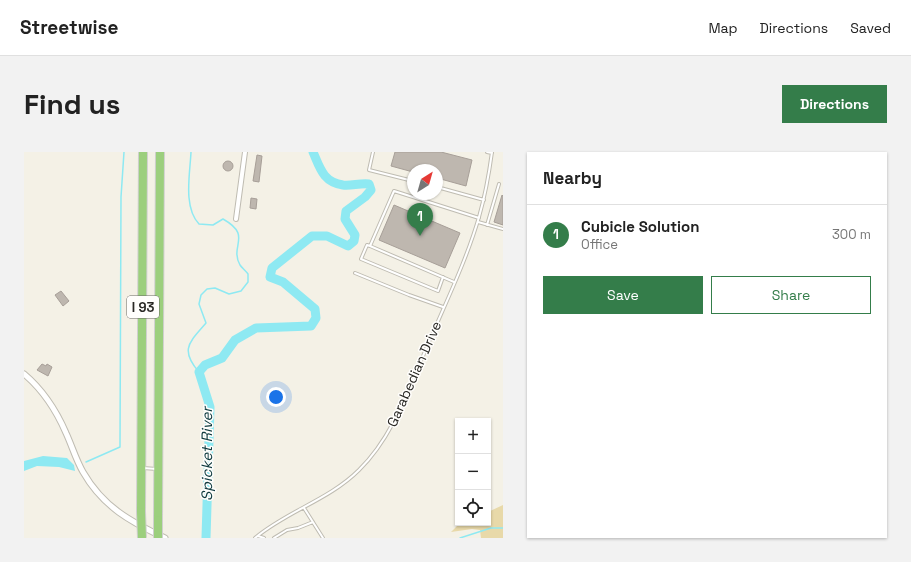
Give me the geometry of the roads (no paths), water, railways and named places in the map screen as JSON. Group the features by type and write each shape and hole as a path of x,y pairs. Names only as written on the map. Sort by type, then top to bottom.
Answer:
{"highway":[{"name":"I 93","path":"142,538 143,152"},
{"name":"I 93","path":"158,538 160,152"}],"street":[{"path":"236,219 245,152"},
{"path":"24,374 51,404 82,471 99,494 127,519 165,538"}],"lane":[{"path":"373,152 369,170 407,180"},
{"path":"487,152 492,152"},
{"name":"Garabedian Drive","path":"255,538 277,523 331,493 361,469 381,443 398,413 478,222 484,200 492,152"},
{"path":"487,225 499,184"},
{"path":"443,189 484,200"},
{"path":"370,246 394,191 479,218"},
{"path":"478,222 503,229"},
{"path":"443,277 438,290 361,259 367,245 443,277 454,282"},
{"path":"355,273 408,296 443,307"},
{"path":"142,468 159,469"},
{"path":"304,508 323,538"},
{"path":"274,538 287,530 298,528 313,522"},
{"path":"258,536 264,538"}],"water":[{"path":"43,456 67,458 74,465 75,471 59,467 37,466 24,471 24,461"}],"waterway":[{"path":"86,462 120,447 121,197 124,152"},
{"path":"191,152 189,200 194,217 199,224 213,225 223,219 232,225 239,236 237,258 240,265 248,274 248,282 241,291 229,294 215,288 207,289 201,295 199,304 206,323 191,341 188,351 189,357 199,372"},
{"name":"Spicket River","path":"206,538 210,407 199,372 205,365 222,358 235,340 256,328 311,326 316,318 315,309 283,282 270,277 272,268 312,236 327,236 348,246 354,241 355,235 345,219 346,211 365,197 371,190 369,184 343,185 331,181 323,173 313,152"},
{"path":"460,538 491,528 503,528"}],"place":[{"name":"Cubicle Solution","path":"420,236"}]}
